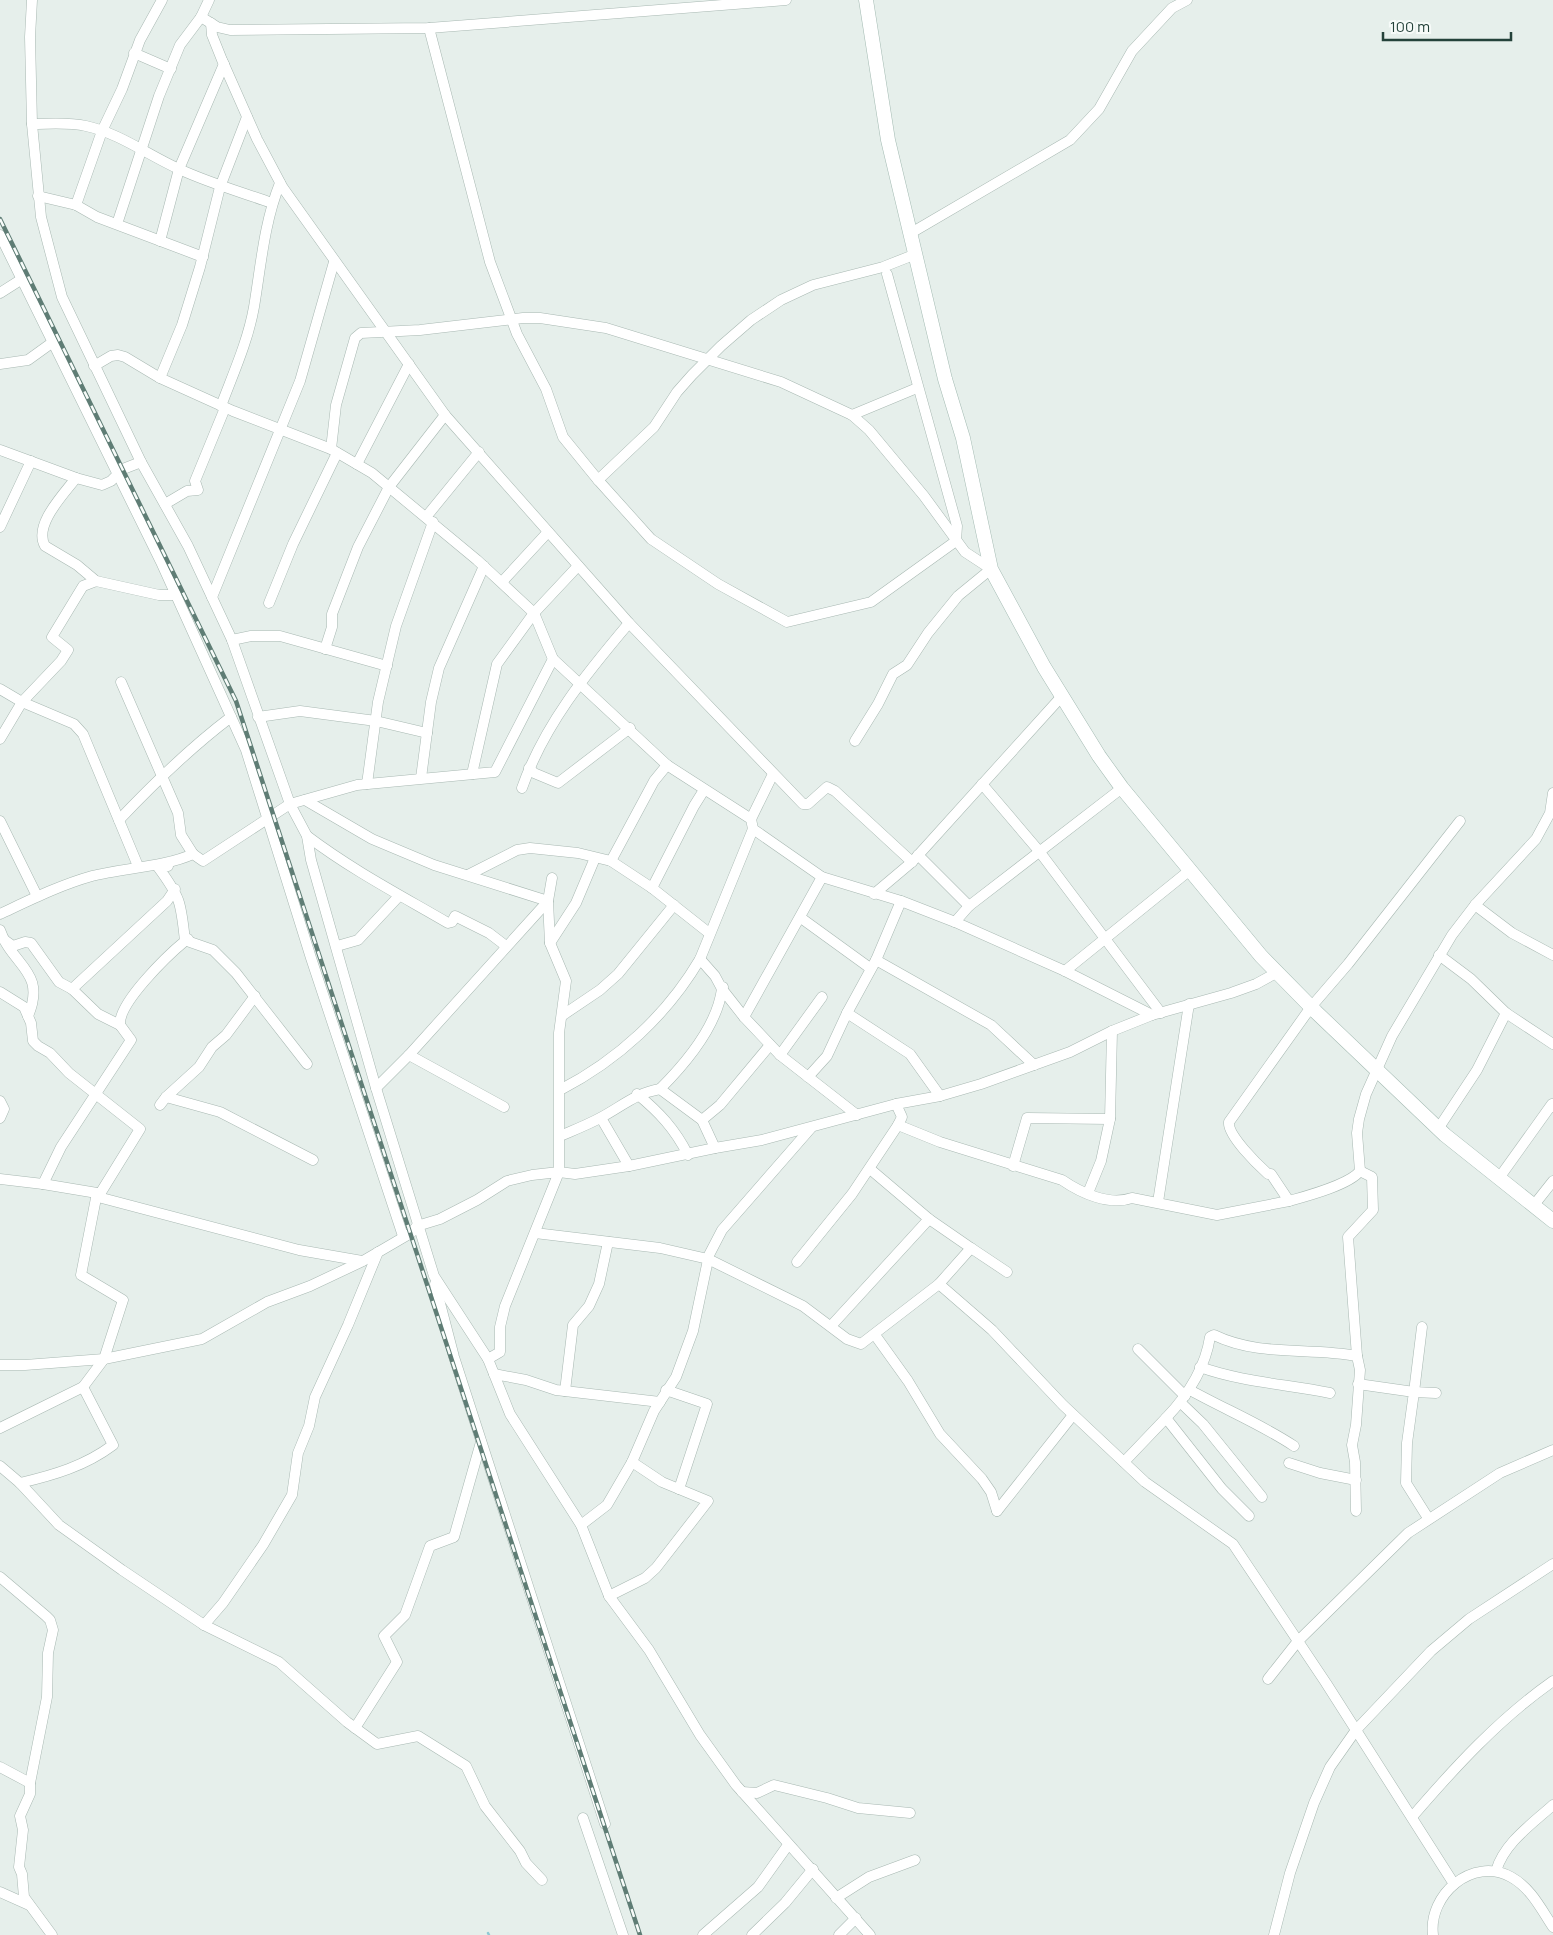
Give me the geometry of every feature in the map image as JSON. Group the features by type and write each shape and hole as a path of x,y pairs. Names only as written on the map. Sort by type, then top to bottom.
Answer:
{"street":[{"path":"32,0 30,37 32,124 38,196 41,217 62,297 141,462 165,504 232,640 290,804 307,836 311,860 376,1088 430,1266 454,1357 605,1824"},
{"path":"76,205 102,131 122,89 134,53 162,0"},
{"path":"116,224 180,45 200,17 209,0"},
{"path":"200,17 230,30 429,28 786,0"},
{"path":"866,0 888,140 945,379 963,438 991,569 1062,696 1122,788 1276,972 1377,1072 1438,1129 1553,1222"},
{"path":"911,233 1070,140 1099,109 1132,51 1172,8 1186,0"},
{"path":"211,23 212,35 224,64 247,117 280,183 334,262 445,415 629,623 803,804 808,804 827,788 835,791 969,906"},
{"path":"429,28 490,262 512,320 546,389 563,437 598,480 651,539 718,584 787,622 872,602 956,541"},
{"path":"134,53 171,69"},
{"path":"160,241 179,169 224,64"},
{"path":"160,378 182,325 203,257 220,186 247,117"},
{"path":"32,124 71,124 102,131 142,149 179,169 220,186 272,203"},
{"path":"165,504 187,492 198,490 195,481 223,407 254,308 260,258 272,203 280,183"},
{"path":"38,196 76,205 97,217 203,257"},
{"path":"0,236 176,595 246,750 402,1236"},
{"path":"598,480 654,427 680,388 708,358 740,329 781,300 813,285 883,267 916,254"},
{"path":"0,255 17,270"},
{"path":"212,597 253,492 281,430 300,381 334,262"},
{"path":"887,274 917,388 957,526 956,541"},
{"path":"0,293 22,279"},
{"path":"269,603 292,544 334,451 336,405 355,338 361,334 384,331 420,330 531,317 597,326 708,358 781,382 852,415 869,430 900,466 956,541 966,552 991,569"},
{"path":"0,364 28,360 53,342"},
{"path":"94,366 106,358 118,354 125,356 160,378 223,407 334,451 357,464 430,520 502,582 534,613 553,659 668,765 752,824 822,877 901,901 955,922 1156,1014"},
{"path":"357,464 409,364"},
{"path":"852,415 917,388"},
{"path":"325,649 332,627 332,614 349,570 389,487 445,415"},
{"path":"0,450 76,478 102,485 118,475 123,469 141,462"},
{"path":"367,784 376,721 396,626 430,520 479,452"},
{"path":"0,527 31,461"},
{"path":"76,478 44,523 42,541 45,546 77,565 96,581 159,595 176,595"},
{"path":"502,582 548,532"},
{"path":"421,778 438,668 484,566"},
{"path":"472,774 497,664 534,613 578,566"},
{"path":"855,741 878,704 893,674 907,665 928,633 958,596 991,569"},
{"path":"0,739 22,702 62,660 68,650 52,637 83,586 96,581"},
{"path":"522,788 529,768 578,683 629,623"},
{"path":"232,640 251,636 280,636 387,666"},
{"path":"185,941 182,906 175,889 158,867 202,861 290,804 367,784 494,772 553,659"},
{"path":"121,682 178,813 181,835 193,854 202,861"},
{"path":"0,689 22,702 70,722 83,734 138,866"},
{"path":"874,894 915,859 1062,696"},
{"path":"258,717 300,711 376,721 427,733"},
{"path":"120,820 162,775 231,716"},
{"path":"529,768 534,773 558,783 630,728"},
{"path":"611,861 654,781 668,765"},
{"path":"560,1090 586,1076 623,1050 669,1004 686,983 700,959 773,774"},
{"path":"982,784 1039,851 1106,938 1156,1014"},
{"path":"955,922 969,906 1122,788"},
{"path":"652,888 704,790"},
{"path":"898,1125 940,1142 1062,1180 1109,1201 1122,1202 1132,1198 1216,1215 1289,1201 1325,1191 1355,1177 1360,1171 1356,1133 1359,1119 1366,1094 1392,1036 1439,955 1475,905 1536,839 1552,814 1553,793"},
{"path":"305,800 372,839 434,865 548,901"},
{"path":"0,821 37,896"},
{"path":"1289,1201 1271,1174 1268,1174 1249,1156 1229,1129 1229,1122 1311,1007 1348,964 1460,821"},
{"path":"307,836 341,861 399,896 448,923 452,922 455,916 489,933 506,946"},
{"path":"468,875 517,850 530,848 578,853 611,861 652,888 709,933"},
{"path":"0,914 37,896 92,876 138,866 180,860 193,854"},
{"path":"550,942 576,903 595,858"},
{"path":"1064,971 1190,870"},
{"path":"744,1017 801,918 822,877"},
{"path":"488,1359 500,1352 500,1326 505,1306 559,1172 559,1033 563,1015 566,981 550,942 548,901 552,878"},
{"path":"72,990 97,964 167,901 175,889"},
{"path":"337,946 358,940 399,896"},
{"path":"376,1088 409,1055 548,901"},
{"path":"808,1077 827,1056 846,1013 873,964 901,901"},
{"path":"563,1015 600,990 618,974 674,905"},
{"path":"1475,905 1512,932 1553,955"},
{"path":"801,918 873,964 991,1025 1034,1065"},
{"path":"2,935 14,946 25,942 31,943 59,982 72,990 98,1014 120,1025 131,1040 58,1153 43,1184"},
{"path":"2,935 31,978 35,993 28,1016"},
{"path":"120,1025 122,1015 140,987 171,952 188,939 190,942 213,950 255,996 307,1064"},
{"path":"1439,955 1471,979 1506,1013 1553,1044"},
{"path":"700,959 715,976 744,1017 780,1055 857,1115"},
{"path":"0,1365 25,1366 104,1359 202,1339 267,1302 310,1286 363,1261 402,1236 411,1234 417,1226 440,1219 457,1211 507,1181 559,1172 575,1174 688,1155 762,1140 896,1104 940,1096 981,1084 1070,1052 1112,1031 1156,1014 1256,984 1276,972"},
{"path":"560,1136 601,1118 637,1094 650,1089 660,1088 674,1075 710,1023 719,1007 722,988"},
{"path":"0,992 24,1007 34,1040 38,1046 50,1053 69,1073 140,1129 97,1195 81,1275 123,1300 104,1359 83,1387 0,1428"},
{"path":"255,996 226,1035 212,1047 199,1068 163,1101 220,1112 313,1160"},
{"path":"780,1055 822,997"},
{"path":"1158,1202 1189,1004"},
{"path":"846,1013 910,1054 940,1096"},
{"path":"1438,1129 1477,1070 1506,1013"},
{"path":"1088,1193 1101,1161 1110,1119 1112,1031"},
{"path":"702,1120 720,1105 770,1045"},
{"path":"409,1055 504,1107"},
{"path":"660,1088 702,1120 715,1148"},
{"path":"637,1094 663,1115 680,1137 688,1155"},
{"path":"0,1101 4,1109 0,1118"},
{"path":"797,1262 870,1169 898,1125 902,1117 896,1104"},
{"path":"1499,1178 1552,1104"},
{"path":"601,1118 629,1166"},
{"path":"1013,1166 1027,1118 1110,1119"},
{"path":"580,1525 607,1505 632,1462 666,1390 676,1377 694,1331 708,1259 722,1230 811,1128"},
{"path":"870,1169 930,1219 1007,1272"},
{"path":"1356,1510 1356,1480 1352,1445 1356,1424 1360,1370 1357,1356 1348,1237 1373,1210 1372,1178 1360,1171"},
{"path":"0,1179 43,1184 97,1195 299,1250 363,1261"},
{"path":"1534,1205 1553,1181"},
{"path":"831,1326 930,1219"},
{"path":"536,1233 660,1248 708,1259 803,1306 847,1338 861,1344 876,1335 940,1284 971,1248"},
{"path":"565,1391 573,1325 589,1306 599,1284 608,1242"},
{"path":"204,1625 223,1603 263,1546 292,1496 296,1481 298,1452 309,1426 315,1397 348,1325 378,1252"},
{"path":"430,1266 438,1284 488,1359 510,1414 580,1525 609,1596 649,1650 700,1735 742,1792 788,1845 813,1869 836,1898 870,1935"},
{"path":"940,1284 992,1330 1073,1415 1146,1482 1230,1541 1298,1641 1454,1884"},
{"path":"1422,1327 1406,1443 1406,1483 1428,1518"},
{"path":"876,1335 908,1381 940,1434 982,1479 991,1492 998,1511 1073,1415"},
{"path":"1124,1462 1185,1396 1202,1366 1210,1337 1214,1335 1241,1345 1270,1350 1357,1356"},
{"path":"1138,1349 1185,1396 1203,1424 1262,1497"},
{"path":"1200,1367 1240,1380 1298,1386 1330,1393"},
{"path":"494,1374 565,1391 660,1402"},
{"path":"1358,1384 1414,1392 1436,1393"},
{"path":"20,1483 58,1473 95,1458 113,1445 83,1387"},
{"path":"666,1390 707,1404 679,1489"},
{"path":"1185,1396 1218,1406 1264,1427 1294,1446"},
{"path":"1166,1418 1222,1489 1249,1516"},
{"path":"354,1728 397,1662 384,1636 405,1615 430,1546 454,1537 481,1441"},
{"path":"1268,1679 1298,1641 1408,1533 1428,1518 1500,1473 1553,1450"},
{"path":"609,1596 645,1578 656,1568 708,1501 662,1482 632,1462"},
{"path":"1289,1463 1320,1473 1356,1480"},
{"path":"0,1466 20,1483 59,1525 204,1625 279,1662 354,1728 377,1744 418,1736 466,1766 485,1806 520,1851 526,1863 542,1880"},
{"path":"1274,1935 1278,1913 1314,1803 1330,1767 1356,1730 1399,1683 1444,1640 1469,1619 1553,1564"},
{"path":"0,1577 46,1616 50,1620 53,1630 48,1654 47,1697 30,1783 30,1794 20,1816 23,1830 19,1867 22,1874 24,1897 52,1935"},
{"path":"1412,1817 1455,1766 1509,1716 1553,1681"},
{"path":"0,1768 30,1783"},
{"path":"742,1792 757,1793 774,1785 828,1798 858,1808 910,1813"},
{"path":"1496,1871 1500,1858 1509,1845 1553,1805"},
{"path":"583,1818 623,1935"},
{"path":"703,1935 762,1882 788,1845"},
{"path":"836,1898 869,1877 915,1860"},
{"path":"752,1935 785,1903 813,1869"},
{"path":"1432,1935 1433,1914 1440,1899 1454,1884 1465,1876 1496,1871 1511,1877 1529,1891 1553,1926"},
{"path":"0,1892 30,1906"},
{"path":"839,1935 856,1918"}],"railway":[{"path":"0,219 236,701 640,1935"}]}
